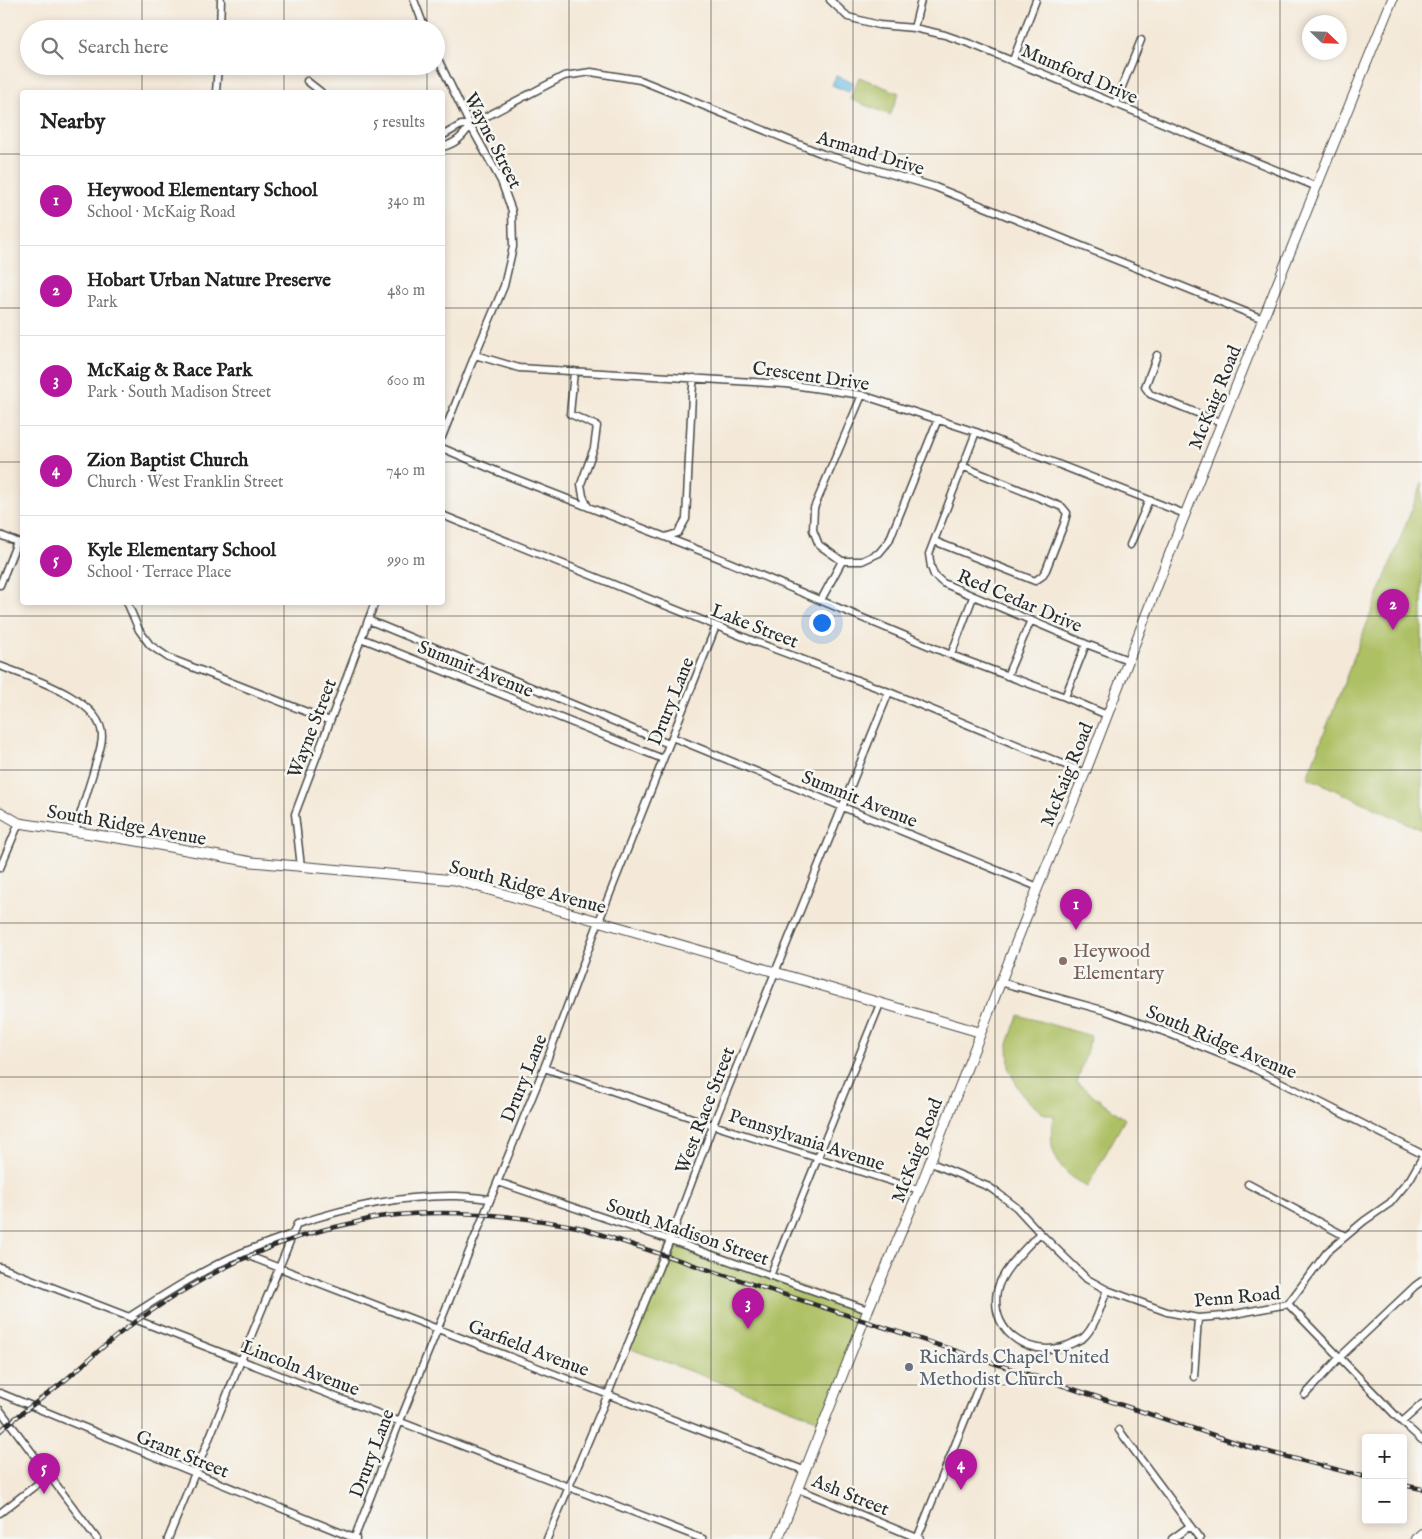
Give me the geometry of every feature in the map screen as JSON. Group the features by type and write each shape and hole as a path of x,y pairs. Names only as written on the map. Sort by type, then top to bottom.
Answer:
{"main road":[{"path":"1416,1539 1422,1534"}],"street":[{"path":"220,20 221,0"},
{"path":"414,0 422,20"},
{"name":"Mumford Drive","path":"830,0 848,16 879,25 914,28 945,35 1013,60 1317,187"},
{"path":"914,28 921,0"},
{"path":"1013,60 1036,0"},
{"name":"McKaig Road","path":"1383,20 1382,15 1386,0"},
{"name":"McKaig Road","path":"778,1539 868,1310 918,1190 979,1032 1085,773 1185,514 1392,0"},
{"path":"1115,104 1141,40"},
{"name":"Armand Drive","path":"470,125 564,76 591,72 640,80 823,154 934,187 1263,319"},
{"name":"Wayne Street","path":"445,74 470,125 501,181 512,211 513,246 504,286 445,429"},
{"path":"216,90 217,75"},
{"path":"307,80 318,90"},
{"path":"445,134 462,125 470,125"},
{"path":"445,146 464,135 470,125"},
{"name":"Crescent Drive","path":"474,355 519,368 786,384 862,394 976,432 1185,514"},
{"path":"1157,355 1145,387 1150,394 1222,423"},
{"path":"574,371 570,414 597,426 594,448 581,484 583,496 588,507"},
{"path":"665,537 678,533 686,519 694,378"},
{"path":"862,394 814,508 813,530 819,544 842,561 862,561 879,553 889,541 938,418"},
{"name":"Red Cedar Drive","path":"976,432 929,554 934,575 943,583 974,597 1128,660"},
{"path":"445,449 501,474 822,600 951,655 1065,697 1107,715"},
{"path":"934,541 1035,580 1042,576 1046,570 1061,534 1066,512 1062,507 962,466"},
{"path":"1130,545 1149,500"},
{"name":"Lake Street","path":"445,517 716,626 889,692 1085,773"},
{"path":"0,535 20,543 0,585"},
{"path":"822,600 842,561"},
{"path":"951,655 974,597"},
{"path":"128,605 139,630 150,645 169,658 330,721"},
{"name":"Wayne Street","path":"300,867 295,814 374,605"},
{"name":"Summit Avenue","path":"368,620 670,741 841,806 1038,887"},
{"path":"1007,676 1031,620"},
{"name":"Drury Lane","path":"354,1539 544,1068 599,921 716,626"},
{"name":"Summit Avenue","path":"361,638 663,759"},
{"path":"1065,697 1086,644"},
{"path":"0,666 71,695 88,708 97,720 102,734 99,751 75,831"},
{"name":"West Race Street","path":"547,1539 608,1394 670,1240 713,1125 841,806 889,692"},
{"name":"South Ridge Avenue","path":"0,812 19,823 252,862 455,880 979,1032"},
{"path":"0,868 19,823"},
{"name":"South Ridge Avenue","path":"1000,982 1106,1011 1243,1063 1422,1154"},
{"path":"770,1276 816,1158 880,1004"},
{"name":"Pennsylvania Avenue","path":"544,1068 713,1125 918,1190"},
{"path":"1288,1304 1327,1252 1364,1220 1390,1203 1410,1179 1422,1158"},
{"name":"Penn Road","path":"929,1162 989,1187 1016,1207 1087,1278 1107,1290 1167,1312 1198,1318 1224,1316 1288,1304 1402,1422 1422,1440"},
{"name":"South Madison Street","path":"498,1182 868,1310"},
{"path":"1248,1184 1345,1236"},
{"path":"168,1539 296,1224 377,1203 456,1196 490,1199"},
{"path":"1040,1233 1006,1272 997,1290 997,1307 1002,1324 1011,1336 1024,1344 1042,1350 1062,1348 1083,1338 1096,1320 1107,1290"},
{"path":"129,1317 241,1253 292,1234"},
{"name":"Garfield Avenue","path":"241,1253 806,1471"},
{"name":"Lincoln Avenue","path":"0,1267 703,1539"},
{"path":"1305,1395 1339,1358 1422,1281"},
{"path":"1194,1378 1198,1318"},
{"path":"918,1538 982,1378"},
{"name":"Grant Street","path":"0,1393 354,1539"},
{"path":"1402,1422 1422,1404"},
{"path":"0,1410 97,1539"},
{"path":"1119,1430 1200,1539"},
{"path":"0,1513 49,1475"},
{"name":"Ash Street","path":"798,1489 918,1538"},
{"path":"1172,1539 1190,1526"}],"green space":[{"path":"859,77 899,93 890,115 850,99"},
{"path":"1422,483 1422,830 1307,777"},
{"path":"1018,1015 1091,1036 1077,1083 1125,1119 1087,1187 1068,1173 1056,1158 1051,1139 1054,1116 1042,1113 1022,1095 1009,1069 1008,1044"},
{"path":"670,1240 868,1310 825,1422 626,1347"}],"water":[{"path":"836,76 853,82 849,92 832,85"}],"railway":[{"path":"0,1431 63,1382 128,1327 189,1287 241,1260 295,1238 383,1216 459,1213 507,1216 578,1227 1253,1448 1362,1476"},
{"path":"1407,1486 1422,1489"}],"place":[{"name":"Hobart Urban Nature Preserve","path":"1393,630"},
{"name":"Heywood Elementary School","path":"1076,930"},
{"name":"Heywood Elementary","path":"1063,961"},
{"name":"McKaig & Race Park","path":"748,1329"},
{"name":"Richards Chapel United Methodist Church","path":"909,1367"},
{"name":"Zion Baptist Church","path":"961,1490"},
{"name":"Kyle Elementary School","path":"44,1494"}]}
